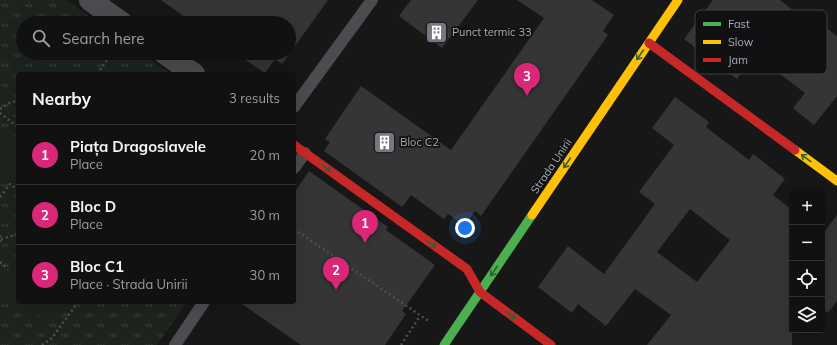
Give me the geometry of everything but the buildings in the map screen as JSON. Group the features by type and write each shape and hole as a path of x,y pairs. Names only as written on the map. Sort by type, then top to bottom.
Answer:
{"street":[{"path":"90,0 112,16"},
{"name":"Strada Unirii","path":"444,345 678,0"},
{"path":"649,42 837,181"},
{"path":"174,60 191,72"},
{"path":"296,146 467,269 480,292 551,345"}],"lane":[{"path":"296,103 372,0"},
{"path":"296,165 305,153"},
{"path":"175,345 203,304"}],"path":[{"path":"98,72 107,60"},
{"path":"0,109 11,102 16,101"},
{"path":"0,114 16,126"},
{"path":"0,196 10,184 16,188"},
{"path":"296,230 420,316 401,345"},
{"path":"0,243 0,237 16,234"},
{"path":"0,262 8,269"},
{"path":"42,345 52,338 77,304"}],"green space":[{"path":"0,0 66,0 88,16 16,16 16,60 151,60 168,72 16,72 16,304 186,304 157,345 0,345"},
{"path":"0,125 16,138 16,188 0,176"},
{"path":"16,259 16,298 0,286 0,280"},
{"path":"24,304 62,304 48,323"}],"traffic: fast":[{"path":"444,345 532,215"}],"traffic: slow":[{"path":"532,215 678,0"},
{"path":"795,150 837,181"}],"traffic: jam":[{"path":"649,43 795,150"},
{"path":"296,146 467,269 480,292 551,345"}],"place":[{"name":"Punct termic 33","path":"437,32"},
{"name":"Bloc C1","path":"527,96"},
{"name":"Bloc C2","path":"384,142"},
{"name":"Piața Dragoslavele","path":"365,243"},
{"name":"Bloc D","path":"336,290"}]}
